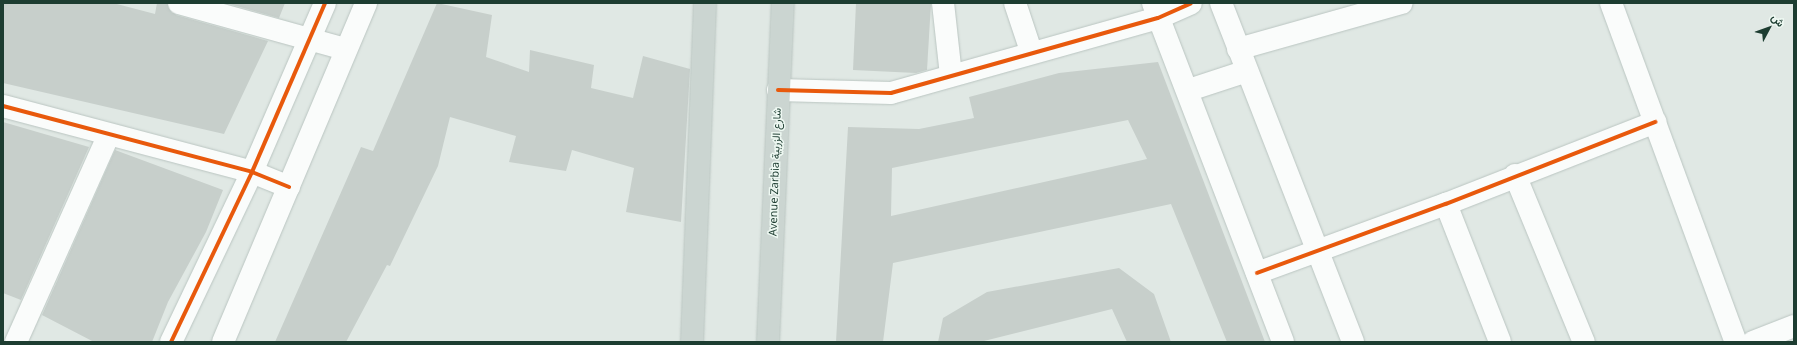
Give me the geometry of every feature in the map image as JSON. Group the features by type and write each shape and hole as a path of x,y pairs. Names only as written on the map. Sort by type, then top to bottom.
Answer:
{"main road":[{"path":"692,342 705,3"},
{"name":"Avenue Zarbia شارع الزربية","path":"768,342 783,3"}],"street":[{"path":"179,3 345,49"},
{"path":"171,342 252,172 325,3"},
{"path":"223,342 345,49 366,3"},
{"path":"943,3 951,75"},
{"path":"1015,3 1031,51"},
{"path":"778,90 891,93 1031,51 1155,11 1191,3"},
{"path":"1222,3 1238,49 1320,251 1353,342"},
{"path":"1238,49 1402,3"},
{"path":"1612,3 1736,342"},
{"path":"1155,11 1189,90 1282,342"},
{"path":"1189,90 1247,71"},
{"path":"3,106 108,136 252,172 288,187"},
{"path":"1256,272 1320,251 1446,204 1515,175 1655,122"},
{"path":"16,342 108,136"},
{"path":"1515,175 1584,342"},
{"path":"1446,204 1500,342"},
{"path":"1752,342 1794,326"}],"building":[{"path":"3,3 113,3 155,14 157,3 167,3 176,15 268,41 224,134 3,83"},
{"path":"226,3 285,3 279,18"},
{"path":"437,3 492,15 486,57 529,72 530,50 594,65 591,88 633,98 643,56 690,69 681,222 626,212 634,168 572,150 566,171 509,162 516,136 450,117 438,166 390,266 387,265 346,342 275,342 361,147 373,151"},
{"path":"856,3 931,3 927,70 916,73 853,70"},
{"path":"1158,62 1265,342 1227,342 1171,204 893,263 883,342 836,342 848,127 919,129 974,118 969,97 1059,73","holes":["1128,120 1147,159 891,216 892,168"]},
{"path":"3,122 89,147 21,300 3,293"},
{"path":"115,150 223,190 206,232 168,302 152,342 94,342 42,315"},
{"path":"1119,268 1154,294 1171,342 1127,342 1112,309 980,342 938,342 943,318 987,292"}],"cycle path":[{"path":"171,342 252,172 325,3"},
{"path":"778,90 891,93 1158,18 1191,3"},
{"path":"3,106 252,172 289,187"},
{"path":"1257,273 1446,204 1655,122"}]}
